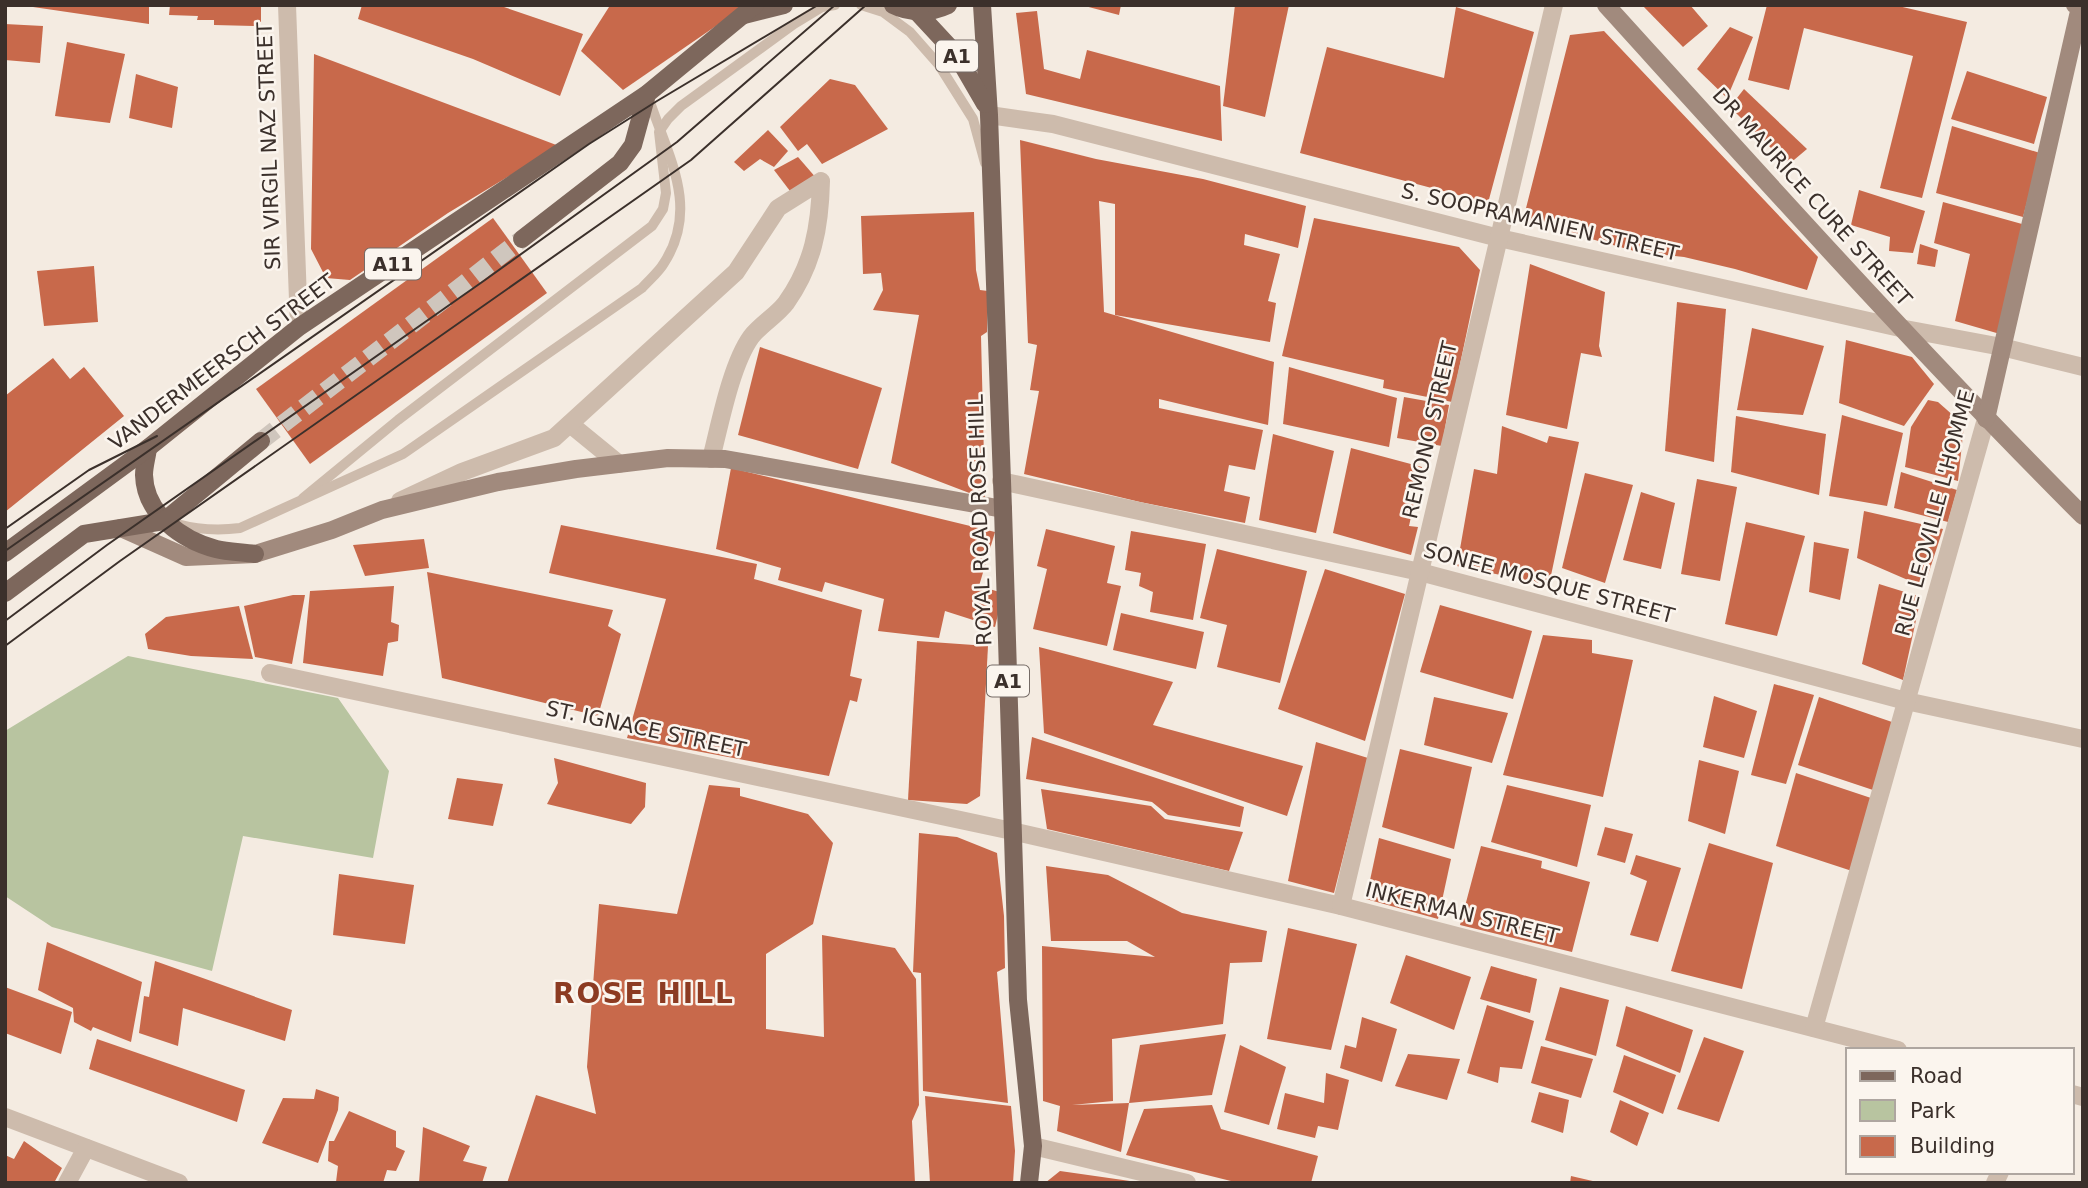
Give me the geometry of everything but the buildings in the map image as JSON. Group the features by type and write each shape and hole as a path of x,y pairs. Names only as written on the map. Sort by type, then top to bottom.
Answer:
{"main road":[{"name":"A11","path":"748,11 783,5"},
{"name":"A1","path":"893,5 917,12 938,10 948,5"},
{"name":"ROYAL ROAD ROSE HILL","path":"982,5 1003,509 1018,1000 1033,1146 1029,1183"},
{"name":"DR MAURICE CURE STREET","path":"1606,5 1900,328 2083,516"},
{"name":"RUE LEOVILLE L'HOMME","path":"1986,419 2080,6"},
{"name":"VANDERMEERSCH STREET","path":"5,553 148,448 299,327 647,94 748,11"},
{"name":"ROYAL ROAD ROSE HILL","path":"917,12 956,54 988,111"},
{"path":"522,239 620,163 633,145 647,94"},
{"path":"5,593 84,534 164,521 261,441"},
{"path":"148,448 144,476 150,500 164,521 186,538 216,549 255,554"},
{"path":"121,528 186,557 255,554 332,530 382,510 498,482 668,458 735,461 1003,509"}],"street":[{"name":"SIR VIRGIL NAZ STREET","path":"287,5 299,327"},
{"name":"REMONO STREET","path":"1341,906 1554,5"},
{"name":"S. SOOPRAMANIEN STREET","path":"988,111 1053,124 1499,238 1900,328 2002,347 2083,368"},
{"path":"382,510 462,472 554,438 736,272 778,208 821,181 820,214 811,260 785,304 751,337 732,379 711,459"},
{"name":"RUE LEOVILLE L'HOMME","path":"1814,1028 1986,419"},
{"path":"570,424 619,464"},
{"name":"SONEE MOSQUE STREET","path":"1001,481 1420,572 1906,701 2083,739"},
{"name":"ST. IGNACE STREET","path":"270,673 1012,831"},
{"name":"INKERMAN STREET","path":"1012,831 1341,906 1890,1048"},
{"path":"5,1117 179,1183"},
{"path":"1033,1146 1187,1183"},
{"path":"67,1183 86,1148"}],"lane":[{"path":"303,498 398,420 652,226 663,209 666,192 659,132 668,119 681,106 771,41 822,7 835,5"},
{"path":"861,5 883,12 910,32 939,65 974,119 990,179"},
{"path":"164,521 197,530 240,528 403,454 642,288 664,264 677,235 682,205 679,181 647,94"}],"green space":[{"path":"128,656 338,698 389,771 373,858 243,836 212,971 52,927 5,896 5,731"}],"tunnel":[{"path":"261,441 522,239"}],"tram line":[{"path":"5,551 589,144 818,5"},
{"path":"5,621 107,545 677,142 835,5"},
{"path":"5,646 120,561 691,160 866,5"},
{"path":"5,529 89,470 157,436"}],"district":[{"name":"ROSE HILL","path":"644,993"}]}
